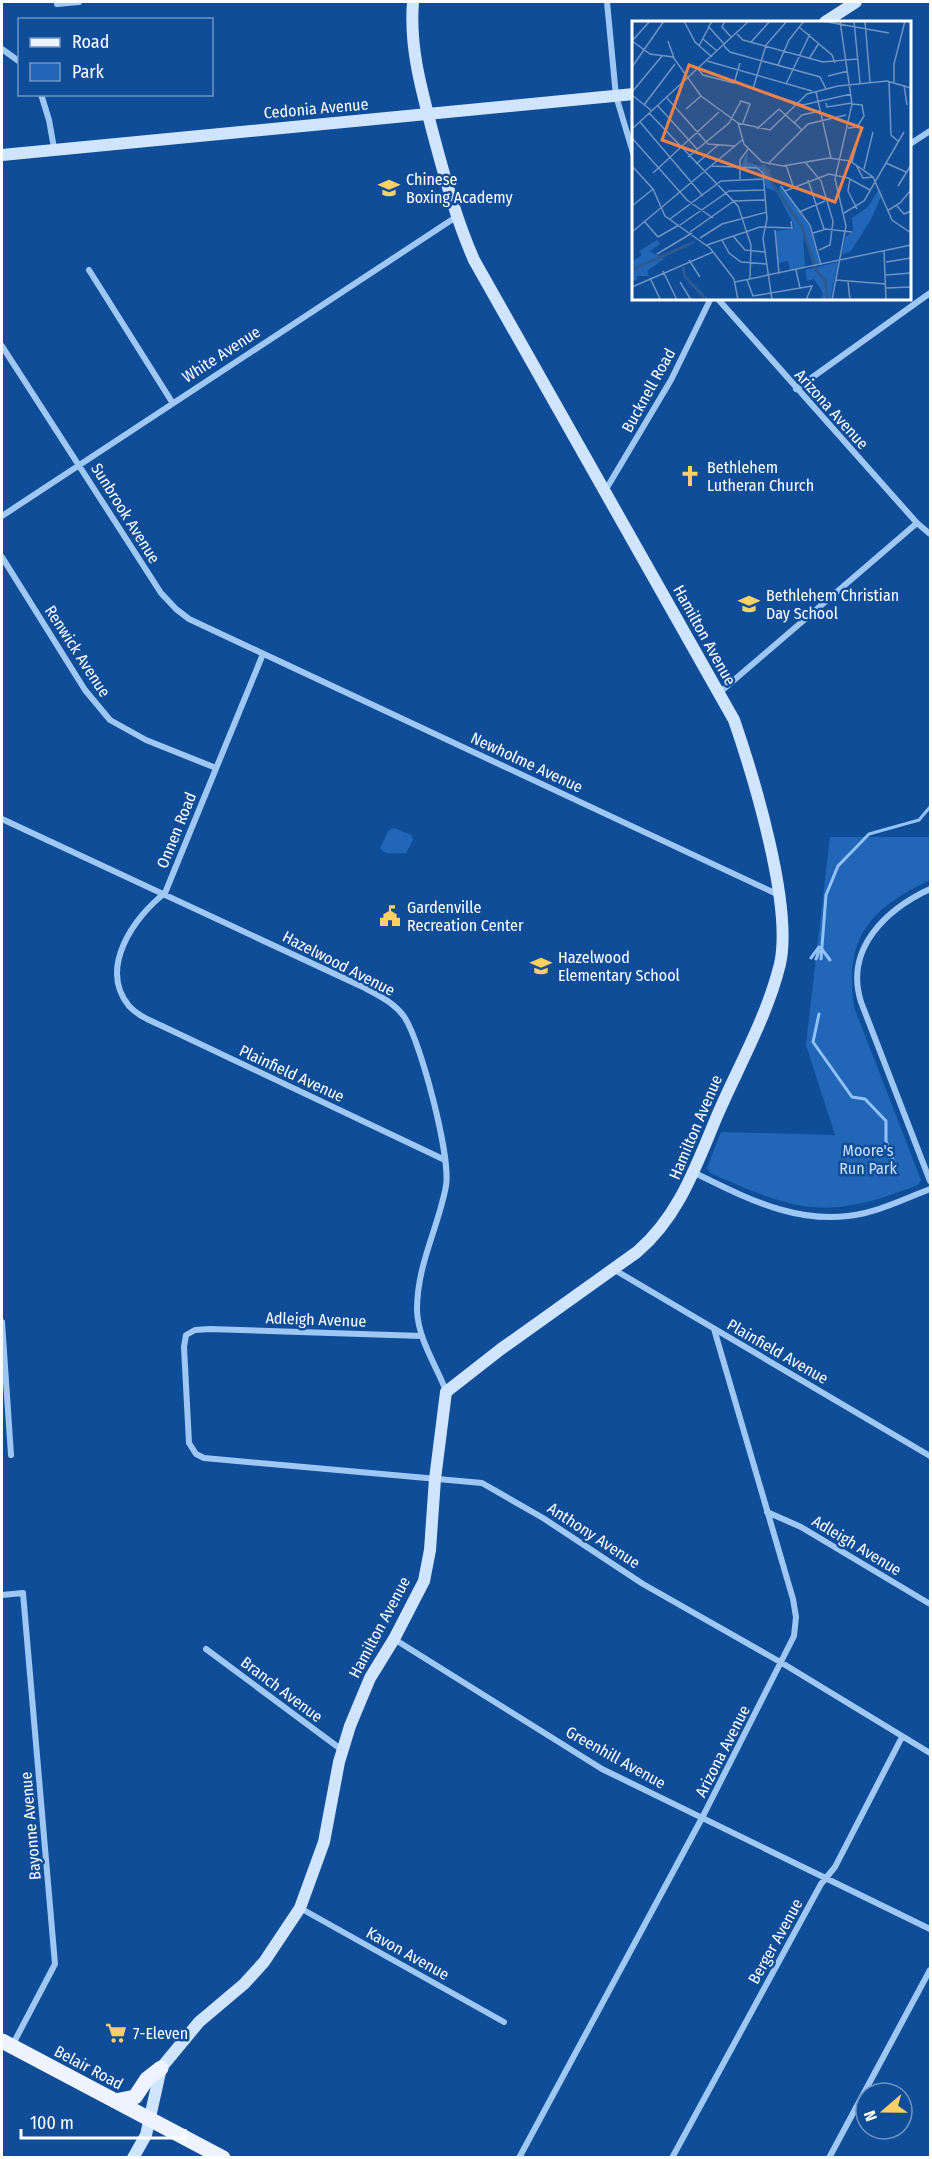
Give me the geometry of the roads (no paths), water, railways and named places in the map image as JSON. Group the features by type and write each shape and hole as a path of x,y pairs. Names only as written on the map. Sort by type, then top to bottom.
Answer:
{"main road":[{"name":"Belair Road","path":"7,2044 223,2157"},
{"path":"115,2101 135,2097 147,2079 160,2068"}],"street":[{"path":"57,4 79,2"},
{"name":"Hamilton Avenue","path":"132,2157 146,2135 160,2068 199,2022 244,1984 264,1962 300,1908 324,1842 342,1750 362,1694 424,1581 430,1550 435,1479 446,1392 657,1234 682,1197 779,966 782,930 779,895 745,752 734,720 485,282 456,218 414,57 413,2"},
{"path":"607,2 616,96 632,152"},
{"path":"827,21 856,2"},
{"path":"2,49 18,61"},
{"name":"Cedonia Avenue","path":"2,155 54,148 632,94"},
{"path":"42,96 54,148"},
{"path":"911,143 930,131"},
{"name":"White Avenue","path":"2,516 79,463 456,218"},
{"path":"89,270 172,402"},
{"path":"796,389 930,292"},
{"name":"Bucknell Road","path":"605,491 671,380 710,300"},
{"name":"Arizona Avenue","path":"719,300 796,389 917,523 930,534"},
{"name":"Sunbrook Avenue","path":"2,346 161,593 176,609 207,628 263,654"},
{"path":"719,693 917,523"},
{"name":"Renwick Avenue","path":"2,557 85,690 110,720 146,740 216,768"},
{"name":"Onnen Road","path":"130,1007 120,985 119,958 123,945 144,912 165,893 263,654"},
{"name":"Newholme Avenue","path":"263,654 779,895"},
{"name":"Hazelwood Avenue","path":"2,819 365,988 399,1010 414,1039 445,1160 446,1185 422,1264 417,1309 422,1336 446,1392"},
{"path":"930,889 895,908 872,934 860,963 858,987 861,1002 930,1181"},
{"name":"Plainfield Avenue","path":"130,1007 169,1030 445,1160"},
{"path":"693,1172 768,1207 798,1215 843,1217 865,1213 930,1189"},
{"name":"Plainfield Avenue","path":"613,1269 930,1456"},
{"path":"2,1322 11,1455"},
{"name":"Adleigh Avenue","path":"204,1458 192,1449 187,1435 184,1347 186,1335 189,1332 210,1329 422,1336"},
{"name":"Arizona Avenue","path":"519,2157 702,1818 794,1636 796,1617 714,1329"},
{"name":"Anthony Avenue","path":"204,1458 482,1483 643,1584 782,1663 930,1754"},
{"name":"Adleigh Avenue","path":"767,1512 801,1527 930,1605"},
{"name":"Bayonne Avenue","path":"2,1594 23,1593 55,1964 7,2044"},
{"name":"Greenhill Avenue","path":"394,1639 602,1768 930,1929"},
{"name":"Branch Avenue","path":"206,1649 342,1750"},
{"name":"Berger Avenue","path":"672,2157 821,1884 828,1877 902,1737"},
{"name":"Kavon Avenue","path":"300,1908 504,2022"},
{"path":"829,2157 930,1971"}],"waterway":[{"path":"821,959 826,895 838,866 869,834 919,820 930,807"},
{"path":"811,958 819,947"},
{"path":"821,948 830,960"},
{"path":"816,959 819,951"},
{"path":"819,1014 813,1042 852,1097 865,1099 886,1121 886,1141 893,1160"}],"place":[{"name":"Chinese Boxing Academy","path":"389,188"},
{"name":"Bethlehem Lutheran Church","path":"690,476"},
{"name":"Bethlehem Christian Day School","path":"749,604"},
{"name":"Gardenville Recreation Center","path":"390,916"},
{"name":"Hazelwood Elementary School","path":"541,966"},
{"name":"7-Eleven","path":"116,2033"}],"park label":[{"name":"Moore's Run Park","path":"868,1159"}]}
